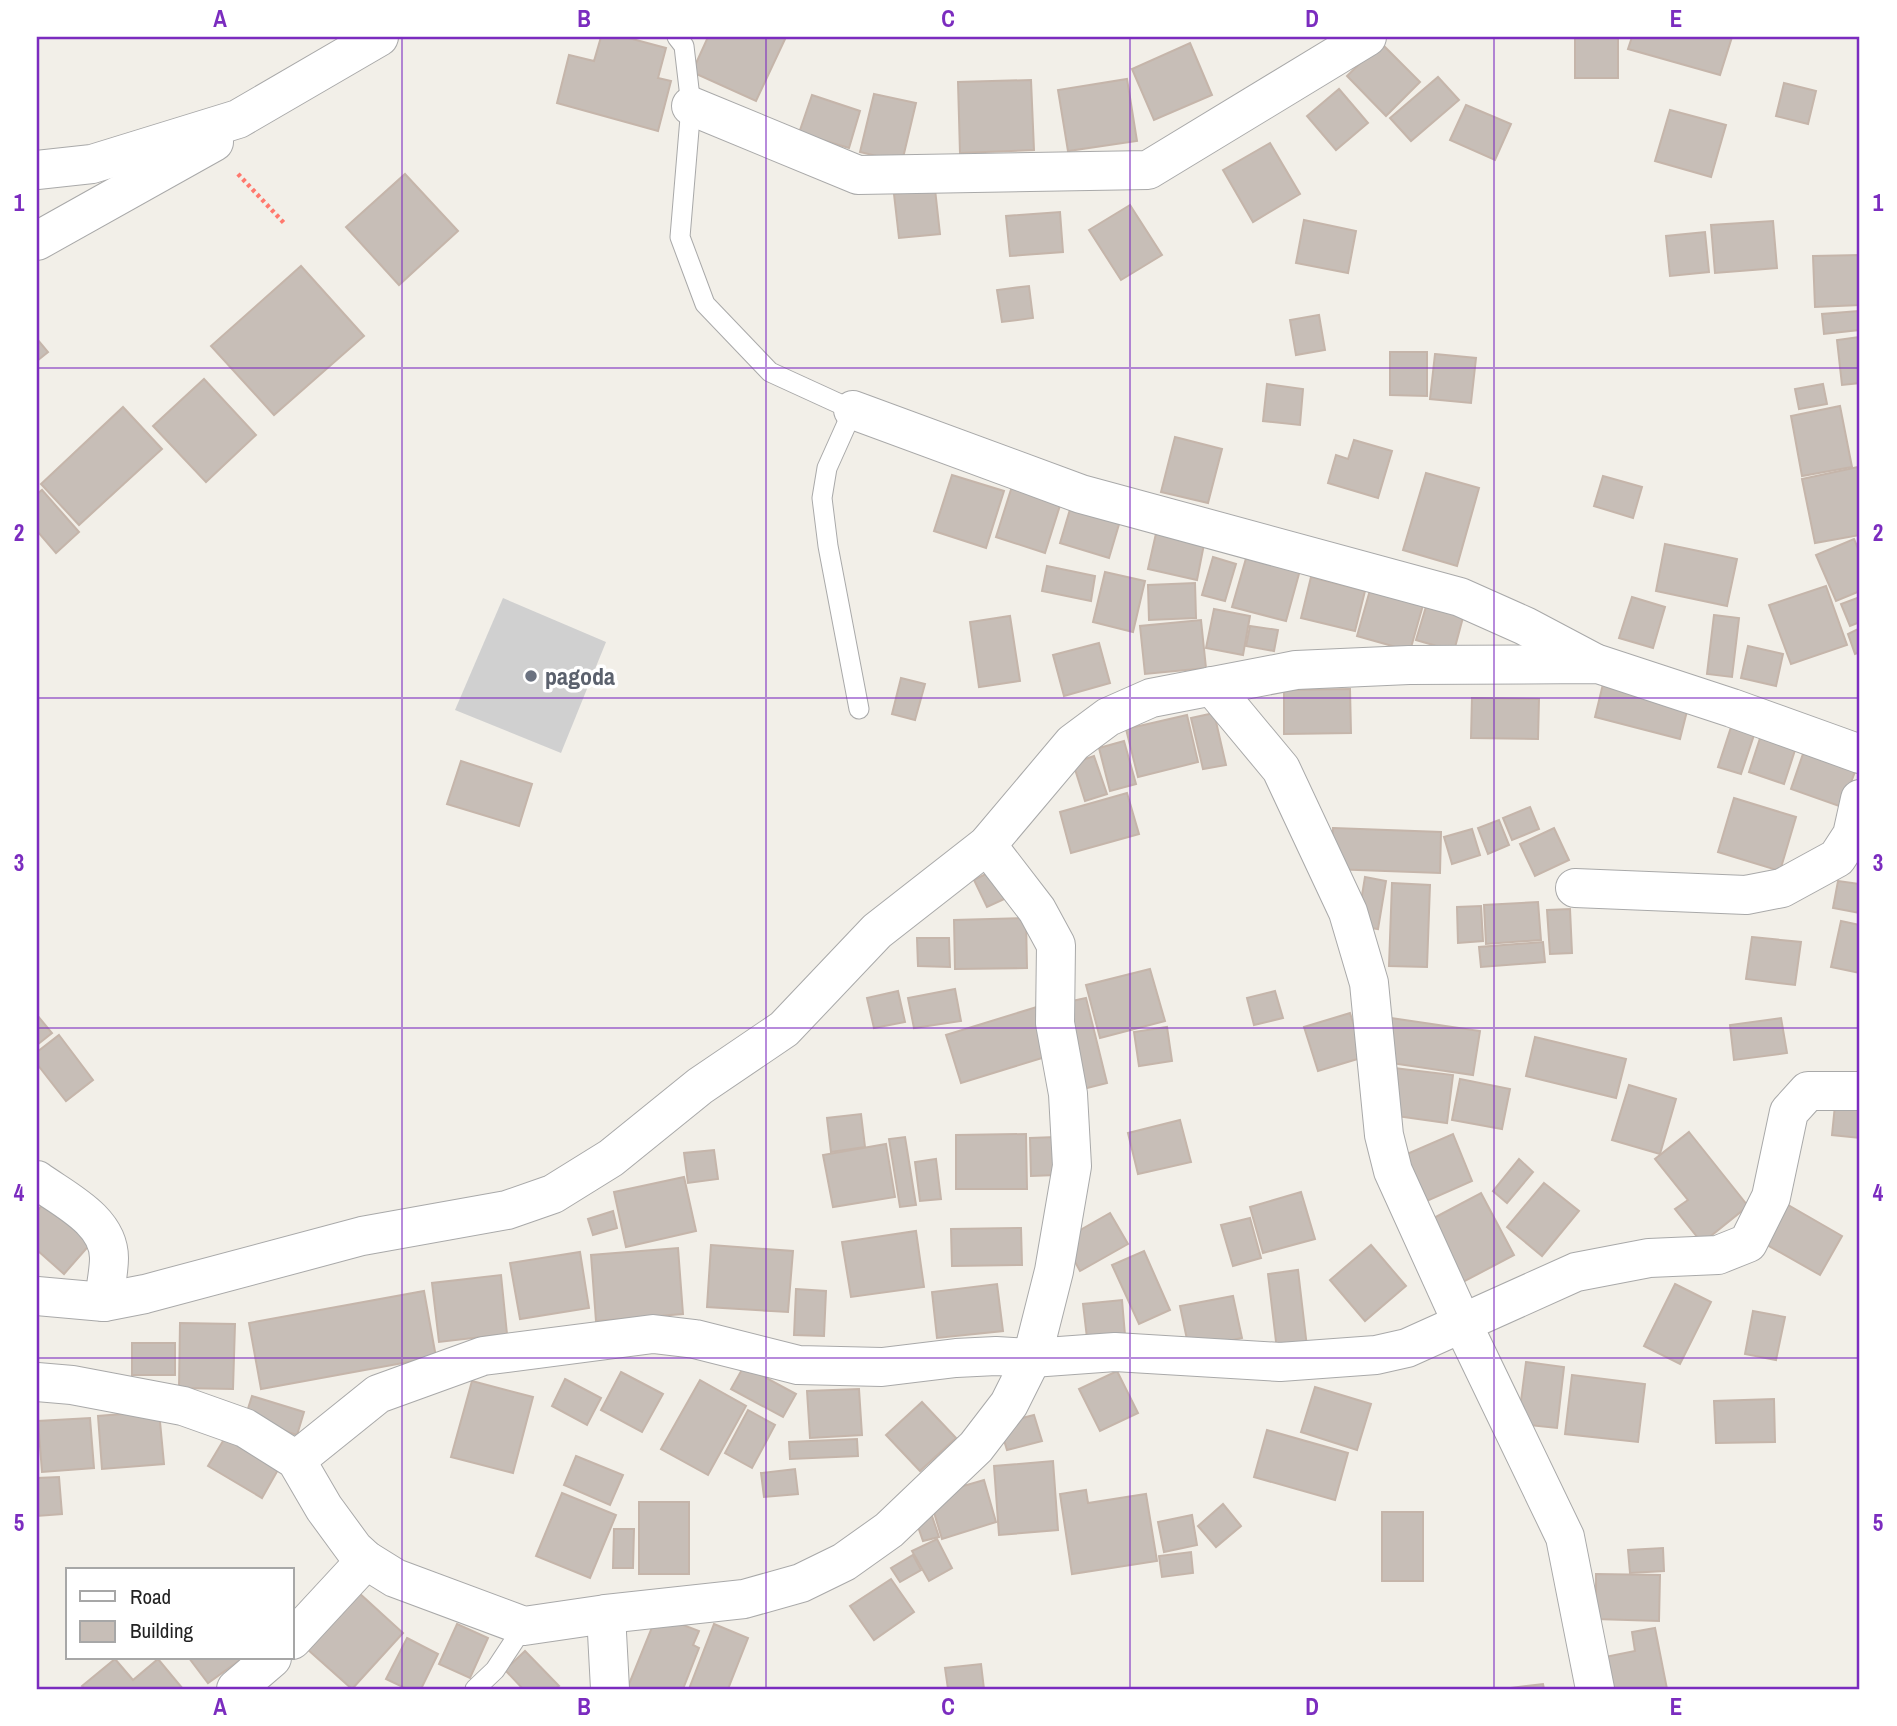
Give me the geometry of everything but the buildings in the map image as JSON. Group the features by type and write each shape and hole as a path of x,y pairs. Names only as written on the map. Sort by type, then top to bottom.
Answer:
{"street":[{"path":"37,242 225,132 379,37"},
{"path":"691,106 858,175 1148,170 1367,37"},
{"path":"37,170 92,164 225,132"},
{"path":"853,410 1081,494 1460,597 1525,626 1598,664 1860,754"},
{"path":"37,1296 104,1302 145,1294 362,1236 508,1210 553,1194 611,1158 700,1086 784,1029 877,931 987,845 1073,743 1108,717 1151,698 1296,670 1409,665 1598,664"},
{"path":"1212,686 1281,769 1348,912 1369,983 1384,1135 1392,1171 1566,1537 1595,1689"},
{"path":"1575,888 1746,895 1782,888 1837,858 1853,835 1860,799"},
{"path":"37,1381 183,1406 245,1428 296,1460 324,1508 354,1549 366,1560 394,1578 524,1626 744,1599 801,1583 844,1562 889,1530 976,1447 1009,1404 1032,1358 1054,1271 1072,1166 1068,1094 1055,1023 1056,945 1037,910 987,845"},
{"path":"296,1460 378,1394 483,1356 653,1334 695,1339 799,1365 882,1367 956,1358 1032,1358 1115,1352 1280,1362 1376,1355 1407,1348 1576,1272 1649,1258 1718,1255 1748,1243 1771,1197 1789,1112 1808,1091 1860,1091"},
{"path":"37,1180 88,1216 105,1237 109,1256 104,1302"},
{"path":"294,1638 366,1560"},
{"path":"606,1614 610,1689"},
{"path":"236,1689 270,1660"}],"lane":[{"path":"677,37 684,46 691,106 680,237 705,304 770,372 853,410 827,468 822,498 828,546 859,709"},
{"path":"475,1689 495,1670 524,1626"}],"path":[{"path":"225,132 284,223"}],"shaded area":[{"name":"pagoda","path":"503,598 606,642 561,753 455,710"}],"place":[{"name":"pagoda","path":"531,676"}]}
